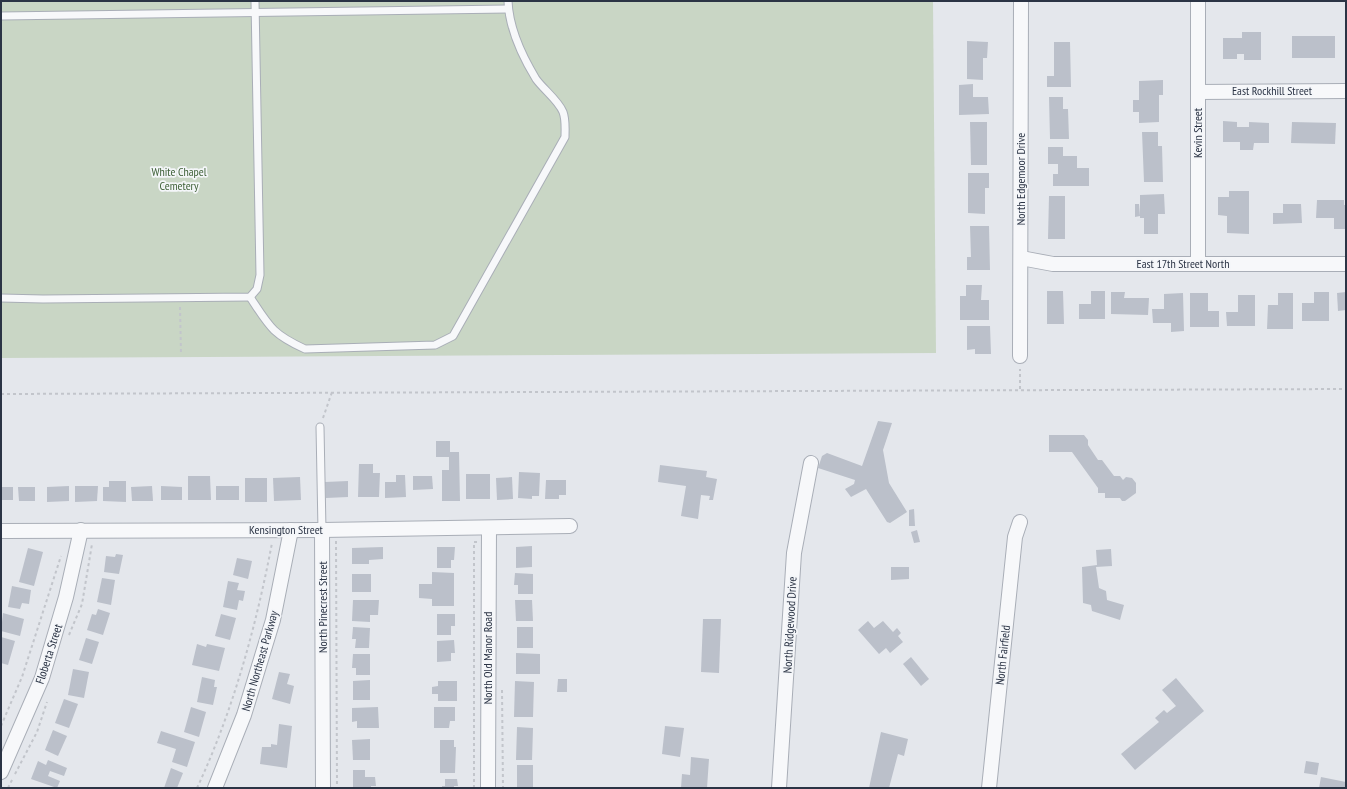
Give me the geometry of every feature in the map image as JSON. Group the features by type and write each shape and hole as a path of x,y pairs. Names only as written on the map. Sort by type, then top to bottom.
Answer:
{"street":[{"name":"North Edgemoor Drive","path":"1020,356 1021,1"},
{"name":"Kevin Street","path":"1198,1 1198,264"},
{"name":"East Rockhill Street","path":"1198,92 1346,91"},
{"name":"East 17th Street North","path":"1020,258 1053,264 1346,264"},
{"name":"North Ridgewood Drive","path":"779,788 794,553 811,463"},
{"name":"North Fairfield","path":"989,788 1015,538 1020,522"},
{"name":"Kensington Street","path":"1,531 322,530 570,526"},
{"name":"North Old Manor Road","path":"488,788 489,528"},
{"name":"Floberta Street","path":"1,772 42,678 66,597 81,530"},
{"name":"North Northeast Parkway","path":"215,788 244,715 273,620 291,530"},
{"name":"North Pinecrest Street","path":"322,530 323,788"}],"lane":[{"path":"250,297 256,289 260,275 255,1"},
{"path":"250,297 270,327 285,340 304,349 435,345 453,336 565,137 563,111 537,79 518,44 508,9 508,1"},
{"path":"1,16 508,9"},
{"path":"1,298 250,297"},
{"name":"North Pinecrest Street","path":"320,427 322,530"}],"path":[{"path":"180,298 180,354"},
{"path":"1020,356 1020,389"},
{"path":"1,394 1020,389 1346,389"},
{"path":"320,427 332,392"},
{"path":"336,541 337,788"},
{"path":"197,788 214,752 251,640 272,543 264,543"},
{"path":"78,544 92,544"},
{"path":"1,726 22,678 62,551"}],"green space":[{"name":"White Chapel Cemetery","path":"1,1 933,1 936,353 1,358"}],"building":[{"path":"1242,32 1261,32 1261,60 1244,60 1244,54 1237,54 1237,59 1223,59 1223,38 1242,38"},
{"path":"1292,36 1335,36 1335,58 1292,58"},
{"path":"967,41 988,42 987,58 983,58 983,80 967,79"},
{"path":"1054,42 1070,42 1071,87 1047,87 1047,76 1054,76"},
{"path":"1163,80 1163,95 1159,95 1159,122 1139,123 1139,112 1133,112 1133,100 1139,100 1139,81"},
{"path":"973,84 973,97 988,97 989,114 959,115 959,85"},
{"path":"1049,97 1063,97 1063,109 1068,109 1069,139 1050,139"},
{"path":"1223,121 1237,122 1237,127 1249,127 1249,122 1269,123 1269,143 1254,143 1253,150 1240,150 1240,142 1223,142"},
{"path":"970,122 987,122 987,165 971,165"},
{"path":"1292,122 1336,123 1335,144 1291,143"},
{"path":"1142,132 1158,132 1158,146 1162,146 1163,182 1144,182"},
{"path":"1048,147 1063,147 1063,156 1077,156 1077,168 1089,168 1089,186 1053,186 1053,174 1058,174 1058,164 1048,164"},
{"path":"968,173 989,173 989,188 985,188 985,214 968,213"},
{"path":"1229,191 1249,191 1249,234 1227,233 1227,216 1218,215 1218,197 1229,197"},
{"path":"1164,194 1165,214 1158,214 1158,234 1144,234 1144,218 1140,218 1140,195"},
{"path":"1049,196 1065,196 1065,239 1048,239"},
{"path":"1317,200 1344,200 1344,205 1346,205 1346,229 1334,229 1334,218 1316,218"},
{"path":"1135,204 1139,204 1140,216 1135,217"},
{"path":"1283,204 1301,204 1302,223 1273,224 1273,213 1283,213"},
{"path":"970,226 989,226 990,270 967,270 967,257 971,257"},
{"path":"966,285 982,285 981,300 989,300 989,320 960,320 960,296 966,296"},
{"path":"1047,291 1063,291 1064,324 1047,324"},
{"path":"1091,291 1105,291 1105,319 1079,319 1079,304 1091,304"},
{"path":"1111,292 1125,292 1124,298 1149,298 1148,315 1111,314"},
{"path":"1314,292 1329,292 1329,321 1302,321 1302,303 1314,303"},
{"path":"1346,292 1346,310 1338,311 1337,293"},
{"path":"1183,293 1184,331 1171,332 1171,323 1153,323 1152,309 1164,309 1164,294"},
{"path":"1190,293 1208,293 1208,311 1219,311 1219,327 1190,327"},
{"path":"1278,293 1293,293 1293,329 1267,329 1268,305 1278,305"},
{"path":"1238,295 1255,295 1255,326 1227,326 1226,312 1238,312"},
{"path":"967,326 990,326 991,354 975,354 975,349 967,350"},
{"path":"878,421 892,423 883,450 889,483 907,512 890,523 887,522 866,489 851,497 845,489 854,484 855,480 818,468 822,456 827,453 862,466"},
{"path":"1049,435 1084,435 1088,440 1088,445 1098,460 1102,460 1114,476 1120,476 1123,480 1126,477 1132,478 1136,483 1136,493 1125,501 1122,501 1120,498 1105,498 1105,493 1098,493 1098,488 1072,452 1049,452"},
{"path":"436,441 450,441 450,452 459,452 460,501 442,501 442,470 449,470 449,457 436,457"},
{"path":"359,464 373,464 373,473 380,473 379,497 358,497"},
{"path":"660,465 707,471 706,477 717,479 713,500 709,500 710,496 701,495 698,519 681,516 686,486 658,482"},
{"path":"519,472 540,473 539,496 532,496 532,499 518,498"},
{"path":"466,474 490,474 490,499 466,499"},
{"path":"396,475 405,475 406,497 385,498 385,482 396,482"},
{"path":"188,476 210,476 211,500 188,500"},
{"path":"413,476 432,476 433,489 413,490"},
{"path":"300,477 301,500 274,501 273,478"},
{"path":"512,477 513,499 497,500 496,478"},
{"path":"245,478 267,478 267,502 245,502"},
{"path":"546,480 566,480 566,495 559,495 559,499 545,499"},
{"path":"109,481 126,481 126,502 103,501 103,487 109,487"},
{"path":"348,481 348,497 326,498 325,482"},
{"path":"69,486 69,501 47,502 47,487"},
{"path":"75,486 98,486 97,501 75,502"},
{"path":"152,486 153,501 132,501 131,487"},
{"path":"161,486 182,487 182,500 161,500"},
{"path":"216,486 239,486 239,500 216,500"},
{"path":"1,487 13,487 13,500 1,500"},
{"path":"18,487 35,487 35,501 19,501"},
{"path":"914,509 915,526 909,526 909,510"},
{"path":"917,530 920,542 914,543 911,532"},
{"path":"532,546 532,567 516,568 516,547"},
{"path":"383,547 383,559 369,560 369,564 352,564 352,548"},
{"path":"437,547 455,547 454,560 451,560 451,568 437,568"},
{"path":"28,548 43,552 34,586 19,582"},
{"path":"1111,549 1112,566 1096,567 1099,588 1106,591 1107,600 1124,605 1120,620 1092,611 1091,605 1083,603 1082,567 1097,565 1096,550"},
{"path":"116,554 123,555 119,574 104,572 106,556 115,557"},
{"path":"237,558 252,561 248,579 233,575"},
{"path":"891,567 909,567 909,579 891,580"},
{"path":"432,572 454,573 454,606 432,606 432,599 419,598 419,584 432,584"},
{"path":"515,573 533,574 533,594 518,594 518,585 514,585"},
{"path":"352,574 371,574 371,592 352,592"},
{"path":"102,578 115,580 111,605 97,602"},
{"path":"228,581 239,583 237,590 245,591 243,601 239,600 237,610 223,607"},
{"path":"12,586 31,590 29,604 22,603 20,609 8,607"},
{"path":"353,600 379,600 378,615 370,615 370,622 352,621"},
{"path":"515,600 532,600 533,621 516,621"},
{"path":"98,609 110,613 103,635 87,630 92,614 96,615"},
{"path":"3,613 24,619 20,636 1,631"},
{"path":"221,614 236,618 230,640 215,636"},
{"path":"437,614 455,614 455,626 451,626 451,635 437,635"},
{"path":"703,619 721,619 719,673 701,672"},
{"path":"868,621 874,628 883,621 893,632 897,628 901,633 898,636 903,642 890,653 886,648 879,654 858,630"},
{"path":"353,627 370,628 369,648 355,648 356,639 352,639"},
{"path":"517,627 533,627 533,648 517,648"},
{"path":"1,637 15,641 8,665 1,663"},
{"path":"86,638 99,642 92,664 79,660"},
{"path":"454,640 455,653 451,653 451,661 437,662 437,641"},
{"path":"197,644 206,647 207,644 225,648 219,671 192,665"},
{"path":"516,653 540,654 540,674 516,674"},
{"path":"353,654 370,654 370,675 356,675 356,668 352,668"},
{"path":"911,657 929,679 921,686 903,664"},
{"path":"73,669 89,672 84,698 68,695"},
{"path":"279,672 290,674 287,684 294,686 290,704 272,699"},
{"path":"202,677 215,680 214,687 217,687 213,705 197,702"},
{"path":"1176,678 1204,711 1135,770 1121,754 1159,722 1155,718 1164,710 1167,713 1176,706 1162,690"},
{"path":"558,679 567,679 567,692 557,692"},
{"path":"370,680 370,700 353,700 353,681"},
{"path":"438,681 457,681 457,701 438,701 438,694 432,694 432,687 438,686"},
{"path":"515,681 534,682 533,717 514,717"},
{"path":"64,699 78,704 69,728 55,723"},
{"path":"191,707 206,712 199,737 184,732"},
{"path":"378,707 379,728 357,728 357,721 352,722 352,708"},
{"path":"434,707 455,707 455,721 450,721 449,728 434,728"},
{"path":"279,724 292,726 287,768 260,764 262,747 271,747 271,744 277,745"},
{"path":"665,726 684,728 680,757 662,754"},
{"path":"517,727 533,728 532,760 516,760"},
{"path":"53,730 67,736 58,756 45,750"},
{"path":"161,731 195,742 187,767 172,762 176,749 157,743"},
{"path":"881,732 908,739 904,756 898,754 889,788 869,788"},
{"path":"370,739 370,760 353,760 352,740"},
{"path":"440,740 454,740 454,747 456,747 455,773 440,773"},
{"path":"691,757 709,759 707,788 681,788 682,774 690,775"},
{"path":"48,760 67,768 64,776 50,771 48,776 60,781 57,788 31,779 38,761 46,765"},
{"path":"1306,761 1319,763 1317,775 1304,773"},
{"path":"517,765 533,765 533,787 517,787"},
{"path":"171,768 183,773 177,788 164,788"},
{"path":"353,770 365,770 365,777 375,777 376,786 371,786 371,788 353,788"},
{"path":"1321,777 1346,782 1346,788 1319,788"},
{"path":"445,779 457,779 458,786 454,786 454,788 442,788 442,786 445,786"}]}
